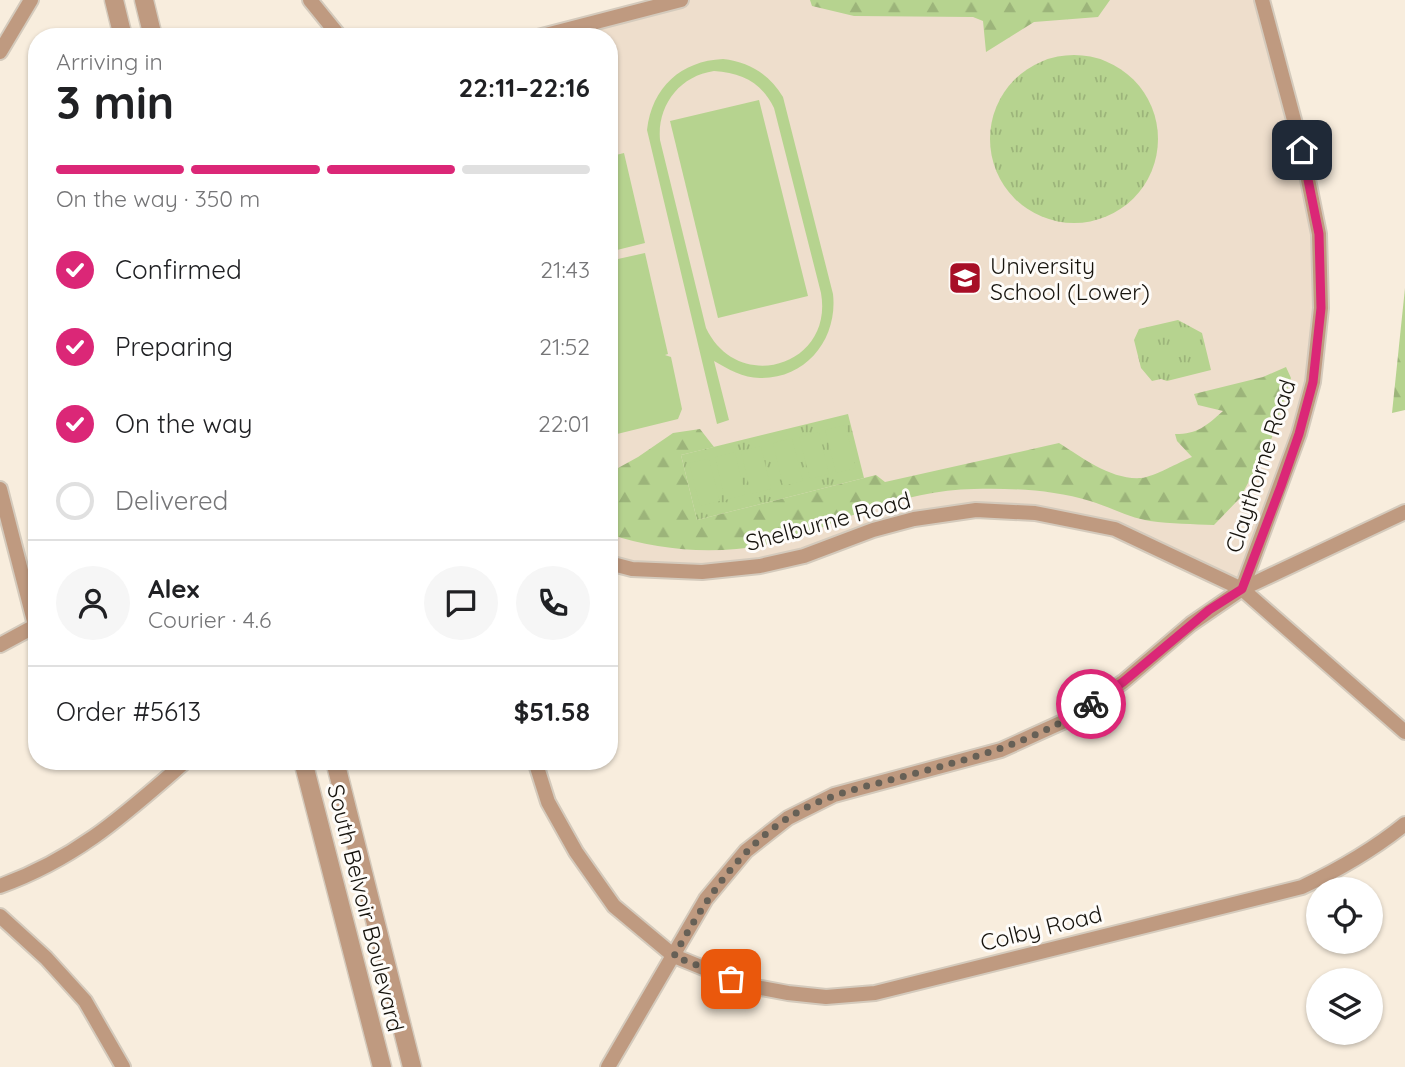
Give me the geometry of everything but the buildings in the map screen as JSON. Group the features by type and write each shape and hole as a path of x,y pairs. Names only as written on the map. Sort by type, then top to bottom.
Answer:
{"street":[{"path":"0,52 31,0"},
{"path":"114,0 121,28"},
{"path":"144,0 151,28"},
{"path":"310,0 333,28"},
{"path":"573,28 681,0"},
{"name":"Claythorne Road","path":"608,1067 706,899 746,851 788,818 834,794 1001,750 1067,720 1123,682 1191,624 1242,589 1299,434 1313,382 1321,308 1319,234 1302,150 1262,0"},
{"path":"0,489 28,595"},
{"name":"Shelburne Road","path":"618,565 632,569 702,572 760,566 804,555 873,530 914,519 976,510 1035,513 1115,529 1242,589 1405,732"},
{"path":"1242,589 1405,512"},
{"path":"0,645 28,629"},
{"path":"0,886 31,875 112,826 176,770"},
{"name":"South Belvoir Boulevard","path":"305,770 382,1067"},
{"name":"South Belvoir Boulevard","path":"337,770 412,1067"},
{"name":"Colby Road","path":"538,770 548,802 576,852 614,905 674,956 745,985 826,997 875,993 1302,887 1339,870 1405,824"},
{"path":"0,916 46,958 85,1001 123,1067"}],"shaded area":[{"name":"University School (Lower)","path":"681,0 1262,0 1319,234 1313,382 1242,589 1115,529 976,510 760,566 618,563 618,28 573,28"}],"green space":[{"path":"810,0 1110,0 1098,17 1034,22 986,52 983,21 973,17 854,16 812,6"},
{"path":"1074,55 1106,62 1133,80 1151,107 1158,139 1151,171 1133,198 1106,216 1074,223 1042,216 1015,198 997,171 990,139 997,107 1015,80 1042,62"},
{"path":"723,59 750,66 765,76 783,97 833,294 830,326 824,340 816,353 792,371 777,376 754,378 714,361 729,420 717,424 647,130 655,101 662,89 682,71 708,61","holes":["714,71 750,80 774,108 821,293 821,318 813,339 799,354 780,363 760,366 739,361 721,349 706,328 660,140 662,116 673,95 690,79"]},
{"path":"759,100 808,296 718,318 670,121"},
{"path":"624,153 645,243 618,250 618,154"},
{"path":"645,253 668,354 665,355 671,357 682,409 678,419 618,434 618,259"},
{"path":"1405,288 1405,410 1392,413"},
{"path":"1178,320 1202,333 1211,370 1167,381 1152,381 1141,368 1134,340 1139,329"},
{"path":"1286,367 1291,378 1271,440 1240,498 1214,525 1150,521 1062,494 988,489 944,491 914,497 849,516 797,537 751,547 727,550 679,549 618,537 618,468 673,433 700,429 714,447 681,455 697,520 876,475 885,482 1059,443 1108,472 1141,478 1192,457 1177,441 1175,434 1190,433 1201,428 1223,411 1198,405 1194,394 1263,377"},
{"path":"848,414 864,478 697,520 681,455"},
{"path":"845,425 856,468 836,473 825,430"},
{"path":"819,432 829,474 810,479 799,437"},
{"path":"792,438 803,481 783,486 773,443"},
{"path":"761,446 771,489 751,494 741,451"},
{"path":"735,452 745,495 725,500 715,457"},
{"path":"709,459 720,501 700,506 689,463"}],"way so far":[{"path":"731,979 674,956 706,899 746,851 788,818 834,794 1001,750 1067,720 1091,704"}],"place":[{"name":"University School (Lower)","path":"965,278"}],"route":[{"path":"1091,704 1123,682 1209,610 1242,589 1299,434 1313,382 1321,308 1319,234 1302,150"}]}
